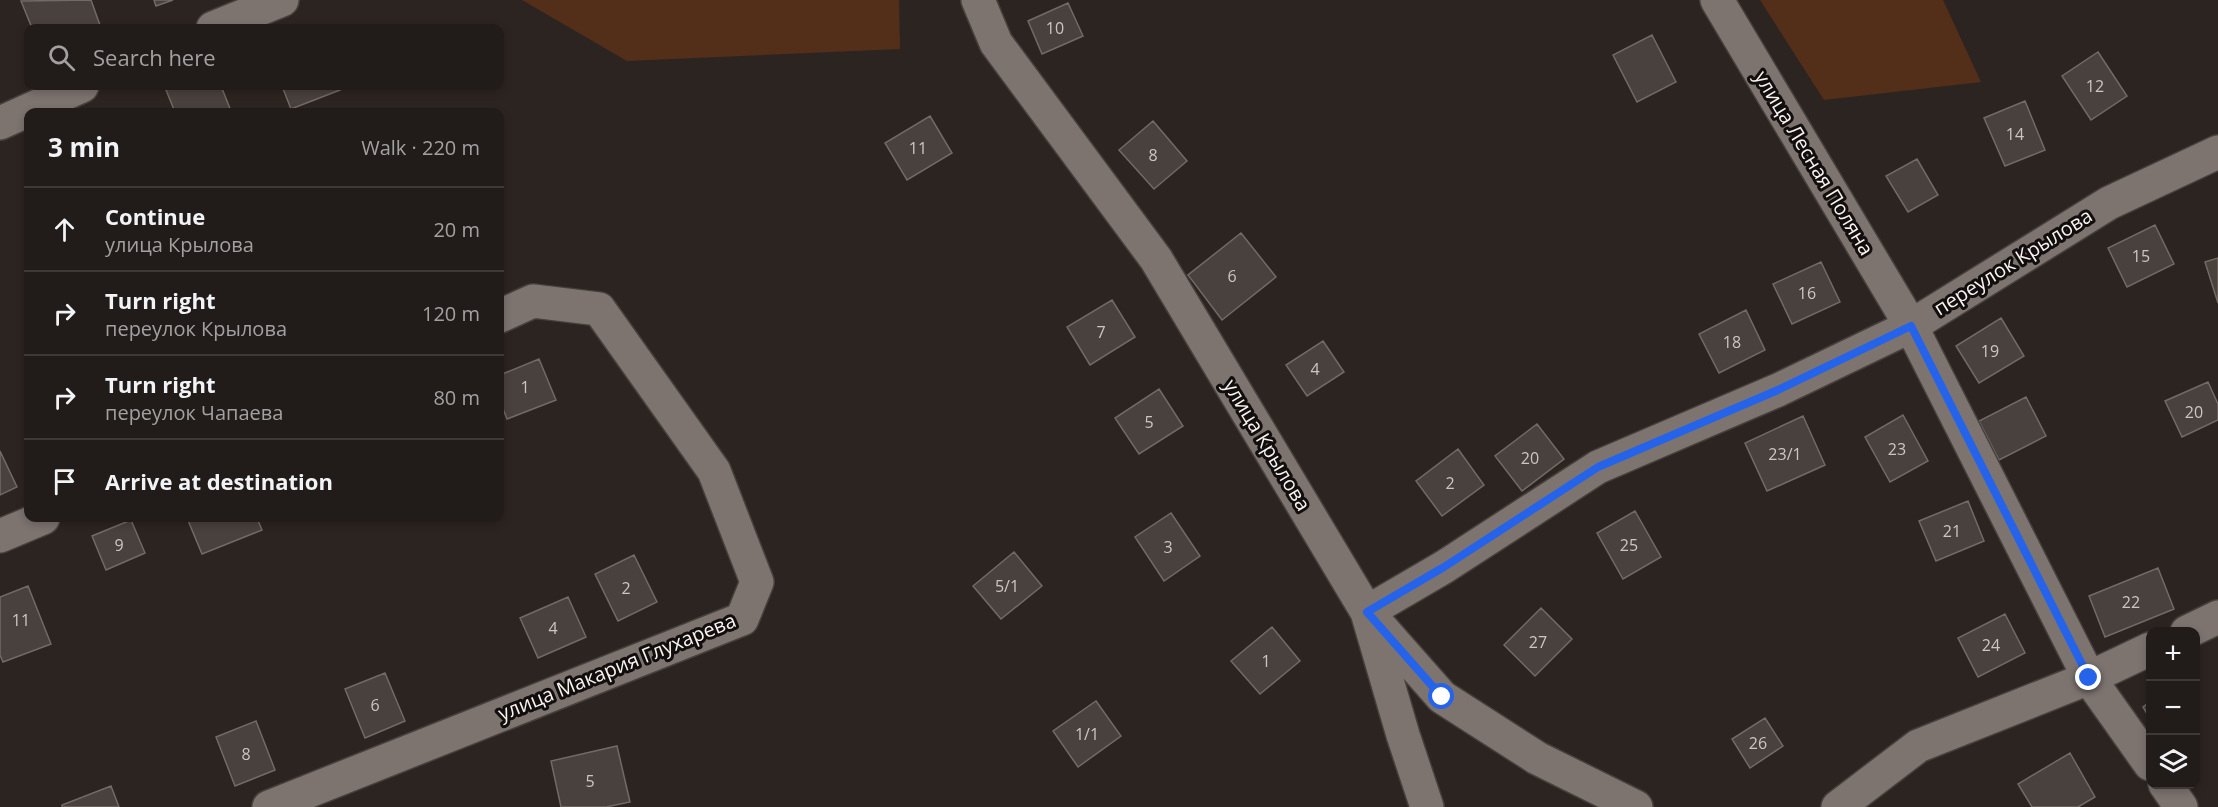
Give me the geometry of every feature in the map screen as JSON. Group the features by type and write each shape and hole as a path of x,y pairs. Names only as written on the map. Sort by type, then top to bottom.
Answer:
{"street":[{"path":"223,24 282,0"},
{"name":"улица Крылова","path":"978,0 996,43 1156,259 1367,612 1442,697 1537,758 1636,807"},
{"name":"улица Лесная Поляна","path":"1717,0 1911,326 2089,678 2146,757"},
{"path":"33,108 73,90"},
{"path":"0,123 24,112"},
{"name":"переулок Крылова","path":"1367,612 1444,567 1598,467 1778,390 1911,326 2109,203 2218,152"},
{"name":"улица Макария Глухарева","path":"268,807 742,619 757,582 714,471 599,309 533,301 504,314"},
{"path":"0,536 33,522"},
{"path":"1367,612 1427,807"},
{"path":"2197,627 2218,617"},
{"path":"1839,807 1918,746 2089,678 2146,651"},
{"path":"2168,789 2181,807"}],"shaded area":[{"path":"522,0 899,0 900,49 627,61"},
{"path":"1760,0 1943,0 1981,82 1824,100"}],"building":[{"path":"91,0 100,24 30,24 21,1"},
{"path":"154,0 173,0 156,6"},
{"path":"1068,3 1083,36 1042,54 1028,21"},
{"path":"1652,35 1676,82 1637,102 1613,55"},
{"path":"2098,52 2127,96 2091,120 2062,76"},
{"path":"166,90 223,90 230,108 173,108"},
{"path":"284,90 340,90 294,108 291,108"},
{"path":"2025,101 2045,150 2005,166 1984,118"},
{"path":"930,116 952,153 907,180 885,143"},
{"path":"1153,121 1187,161 1154,189 1119,150"},
{"path":"1917,159 1938,195 1908,212 1886,176"},
{"path":"2155,225 2174,264 2127,287 2108,248"},
{"path":"1241,233 1276,277 1222,320 1188,275"},
{"path":"2218,258 2218,303 2205,262"},
{"path":"1821,262 1840,302 1792,324 1773,284"},
{"path":"1112,300 1135,337 1090,365 1067,327"},
{"path":"1746,310 1765,350 1719,373 1699,334"},
{"path":"2001,318 2024,356 1979,383 1956,346"},
{"path":"1323,341 1344,372 1307,396 1286,365"},
{"path":"539,359 556,400 507,419 504,411 504,373"},
{"path":"2208,382 2218,404 2218,420 2182,437 2165,401"},
{"path":"1159,389 1183,426 1139,454 1115,418"},
{"path":"2026,397 2046,436 1999,460 1979,421"},
{"path":"1903,415 1928,461 1890,482 1865,437"},
{"path":"1803,416 1825,465 1767,491 1745,443"},
{"path":"1537,424 1564,459 1522,491 1495,456"},
{"path":"1458,449 1484,485 1442,516 1416,481"},
{"path":"0,451 17,487 0,495"},
{"path":"1968,501 1984,541 1936,561 1919,521"},
{"path":"1635,511 1661,557 1623,579 1597,533"},
{"path":"1171,513 1200,556 1164,581 1135,537"},
{"path":"126,522 132,522 145,553 106,570 92,536"},
{"path":"189,522 259,522 262,530 202,554"},
{"path":"1014,552 1042,586 1001,619 973,586"},
{"path":"634,555 657,602 618,621 595,574"},
{"path":"2158,568 2174,609 2105,637 2089,596"},
{"path":"28,586 51,644 3,662 0,655 0,597"},
{"path":"568,597 586,637 538,658 520,618"},
{"path":"1541,608 1572,639 1535,676 1504,645"},
{"path":"2005,614 2025,653 1978,677 1958,638"},
{"path":"1272,627 1300,661 1260,694 1231,661"},
{"path":"385,673 405,721 365,738 345,689"},
{"path":"1096,701 1121,736 1078,767 1053,731"},
{"path":"1765,718 1783,746 1750,768 1732,739"},
{"path":"256,721 275,770 235,786 216,737"},
{"path":"617,746 630,802 606,807 561,807 551,761"},
{"path":"2070,753 2095,797 2078,807 2032,807 2018,784"},
{"path":"111,786 119,807 62,807 62,805"}],"route":[{"path":"1442,697 1367,612 1444,567 1598,467 1778,390 1911,326 2089,678"}]}
